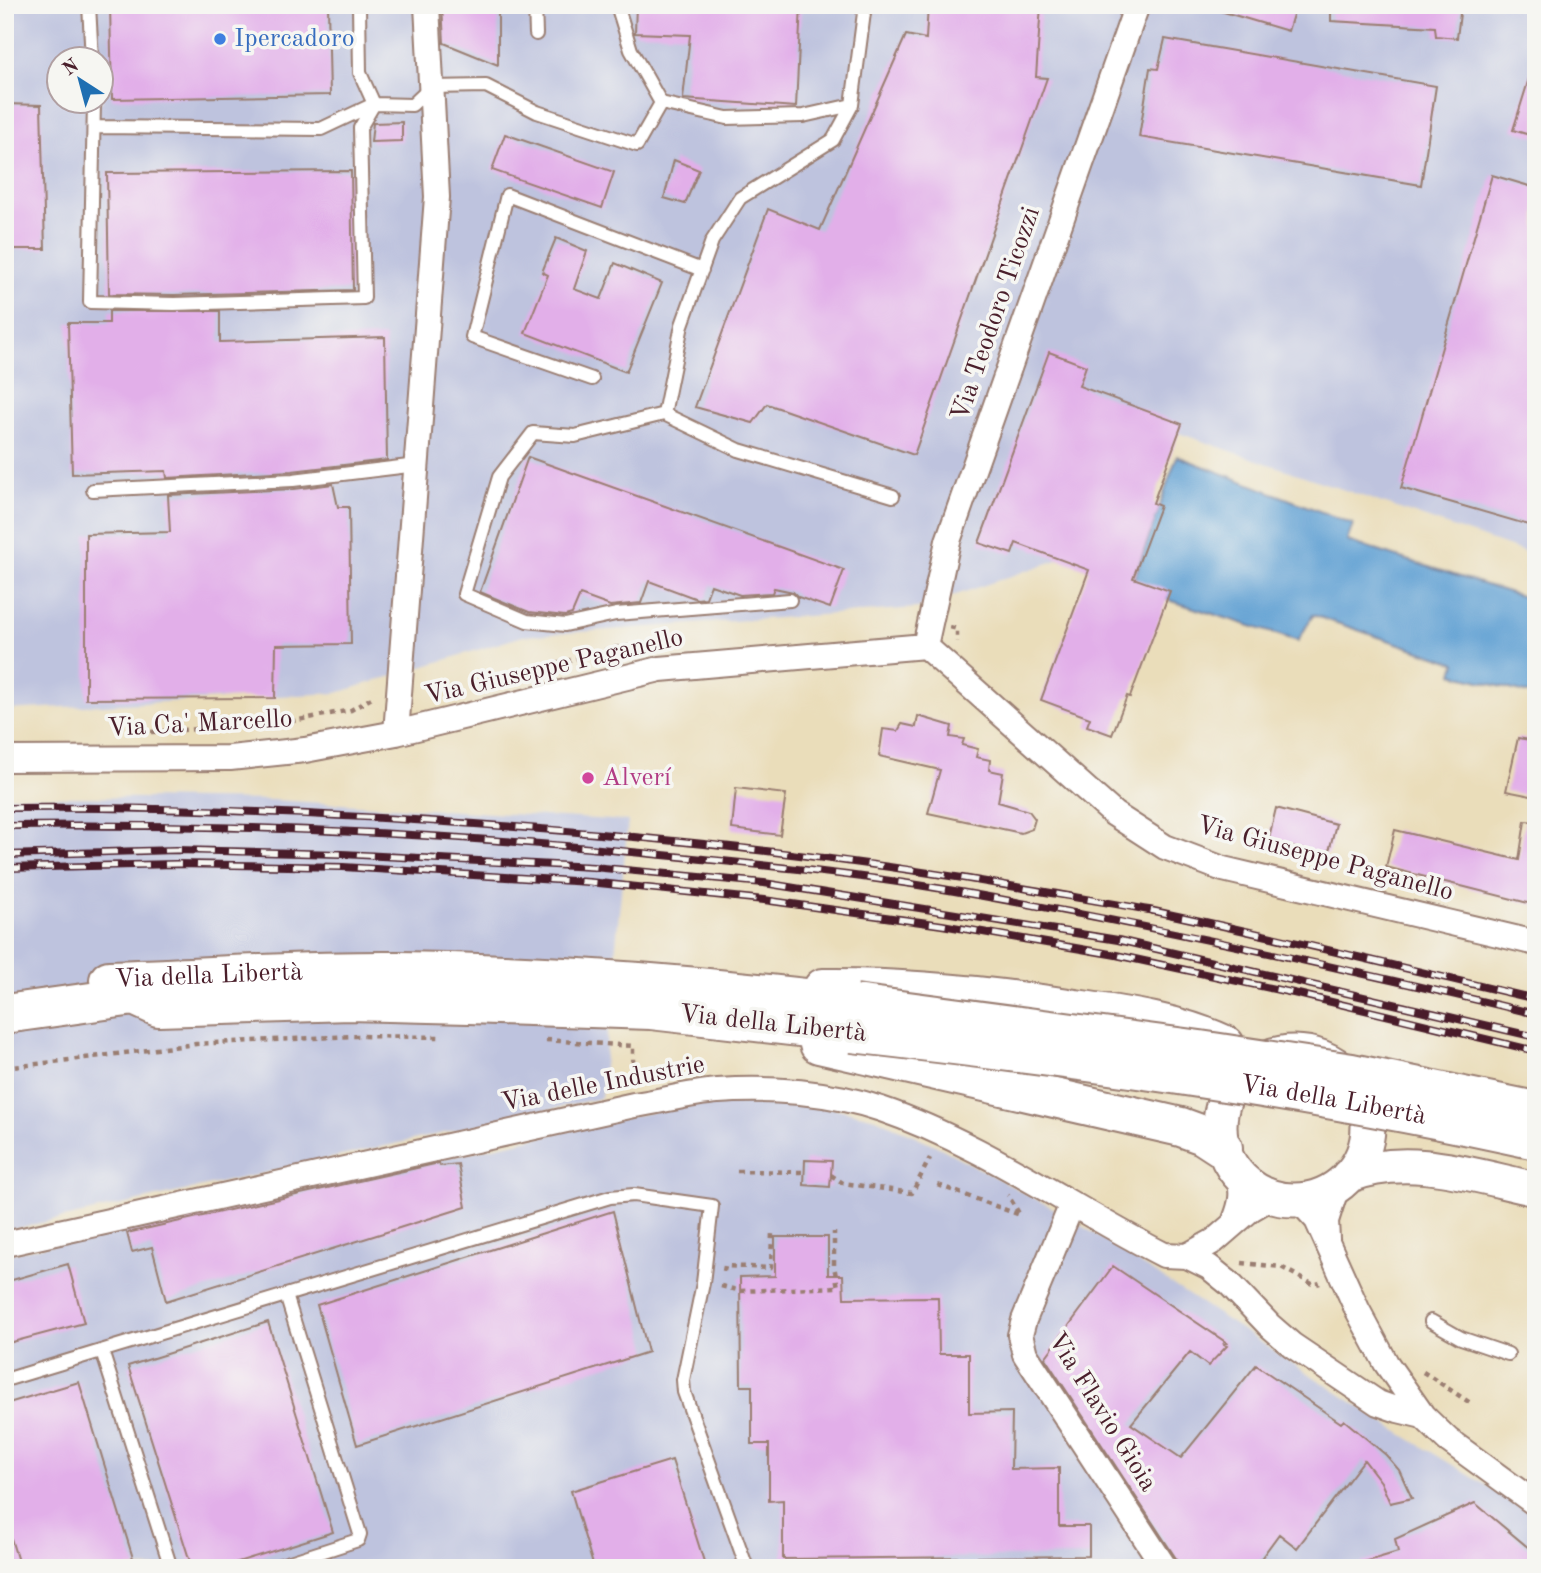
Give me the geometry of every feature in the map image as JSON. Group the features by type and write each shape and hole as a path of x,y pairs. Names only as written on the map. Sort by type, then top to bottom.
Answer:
{"highway":[{"name":"Via della Libertà","path":"5,988 104,981 398,971 644,981 732,1004 1200,1050 1339,1071 1536,1111"},
{"path":"732,1004 878,987 1034,1002 1132,1017 1188,1030 1255,1056 1271,1055"},
{"name":"Via della Libertà","path":"5,1014 134,996 158,1007 349,1001 651,1010 732,1004"},
{"path":"732,1004 811,1042 1181,1126 1203,1135 1231,1161"},
{"name":"Via della Libertà","path":"853,1018 979,1047 1189,1077 1445,1120 1536,1140"},
{"path":"1358,1095 1389,1079 1447,1080 1536,1097"}],"street":[{"name":"Via Giuseppe Paganello","path":"427,5 437,197 396,733 660,669 925,646 1114,814 1166,847 1223,869 1536,943"},
{"name":"Via Teodoro Ticozzi","path":"925,646 947,541 1137,5"},
{"name":"Via Ca' Marcello","path":"5,759 230,758 305,750 396,733"},
{"path":"5,1021 134,996"},
{"path":"1187,1256 1214,1241 1235,1220 1263,1202 1311,1198 1342,1181 1356,1166 1364,1149 1368,1130 1358,1095 1332,1062 1312,1054 1292,1051 1271,1055 1250,1065 1234,1082 1223,1102 1220,1125 1243,1191 1242,1203 1235,1220"},
{"name":"Via delle Industrie","path":"5,1244 634,1105 718,1091 775,1091 827,1096 879,1108 944,1134 1164,1255 1187,1256 1209,1267 1292,1345 1378,1403 1423,1416"},
{"name":"Via della Libertà","path":"1358,1095 1382,1139 1398,1154 1424,1166"},
{"path":"1231,1161 1248,1185 1269,1196 1286,1199"},
{"name":"Via della Libertà","path":"1342,1181 1370,1167 1396,1164 1424,1166 1536,1189"},
{"name":"Via delle Industrie","path":"1327,1240 1326,1221 1342,1181"},
{"name":"Via delle Industrie","path":"1286,1199 1306,1208 1317,1220 1343,1279 1386,1363 1423,1416 1448,1440 1536,1504"},
{"name":"Via Flavio Gioia","path":"1072,1204 1020,1335 1025,1354 1165,1568"}],"lane":[{"path":"89,5 91,46"},
{"path":"359,5 360,73 374,104"},
{"path":"535,5 536,34"},
{"path":"617,5 631,50 661,103 727,118 803,116 852,104"},
{"path":"664,414 682,325 712,240 740,198 833,140 852,104 865,5"},
{"path":"95,127 321,129 374,104 412,105 431,87 486,86 537,112 637,145 661,103"},
{"path":"95,116 90,302 174,304 364,298 360,128 374,104"},
{"path":"592,379 472,337 507,195 702,270"},
{"path":"790,600 616,614 565,625 527,621 464,594 499,477 533,433 575,436 664,414 739,450 893,496"},
{"path":"93,490 293,480 417,465"},
{"path":"1358,1095 1390,1117 1483,1135 1504,1135 1536,1125"},
{"path":"5,1380 610,1197 634,1195 712,1206 703,1283 683,1380 684,1392 747,1568"},
{"path":"271,1568 358,1541 360,1534 286,1295"},
{"path":"1431,1321 1461,1338 1508,1354"},
{"path":"102,1351 171,1568"}],"path":[{"path":"144,732 277,724 351,710 375,696 383,686 400,683"},
{"path":"5,1068 196,1044 353,1036 445,1037"},
{"path":"538,1040 633,1046 634,1105"},
{"path":"831,1175 843,1183 912,1193 930,1158"},
{"path":"737,1171 805,1172"},
{"path":"938,1185 1020,1215 1016,1206 1000,1188"},
{"path":"718,1298 725,1266 771,1268 772,1232"},
{"path":"720,1286 741,1291 838,1287 834,1266 834,1233"},
{"path":"1236,1263 1280,1267 1314,1284 1343,1279"}],"shaded area":[{"path":"5,5 1536,5 1536,556 1173,431 1127,536 918,608 523,636 337,693 5,710"},
{"path":"5,796 273,800 628,821 601,1098 5,1231"},
{"path":"719,1101 775,1101 825,1106 876,1118 935,1145 1064,1214 1392,1428 1536,1516 1536,1568 5,1568 5,1255 670,1108"}],"water":[{"path":"1177,456 1353,524 1347,541 1536,601 1536,696 1453,674 1456,663 1313,615 1298,641 1131,588"}],"building":[{"name":"Ipercadoro","path":"110,5 328,5 330,95 116,99 116,46 111,46"},
{"path":"442,5 498,5 498,65 444,43"},
{"path":"636,5 801,5 796,107 683,99 690,35 635,33"},
{"path":"928,5 1041,5 1036,77 1047,78 914,455 767,404 753,423 695,407 768,209 820,230 906,35 926,39"},
{"path":"1218,5 1296,5 1288,31 1217,10"},
{"path":"1331,5 1461,5 1457,38 1436,36 1435,27 1331,21"},
{"path":"1165,39 1436,86 1421,185 1139,137 1150,68 1158,69"},
{"path":"1531,72 1536,72 1536,137 1513,130"},
{"path":"5,104 41,105 45,249 5,249"},
{"path":"402,122 402,141 371,142 373,123"},
{"path":"505,134 614,172 602,208 492,170"},
{"path":"674,160 699,170 685,204 664,198"},
{"path":"351,171 353,290 109,294 107,173"},
{"path":"1492,175 1536,188 1536,313 1531,331 1536,332 1536,527 1401,488"},
{"path":"556,238 587,251 574,289 601,299 615,263 662,283 626,372 525,333 548,275 542,272"},
{"path":"109,311 220,311 220,342 385,337 387,460 292,471 167,478 166,471 72,474 68,323 109,323"},
{"path":"1049,352 1086,366 1079,386 1182,424 1153,503 1160,506 1133,578 1170,591 1130,697 1127,696 1112,735 1087,726 1090,718 1041,700 1089,570 1016,543 1012,554 979,543"},
{"path":"528,457 844,570 830,608 798,597 793,592 774,588 772,593 740,595 711,585 706,598 697,599 649,581 641,603 610,606 580,595 572,614 565,616 529,612 480,592"},
{"path":"333,484 338,507 349,507 351,644 276,645 275,698 86,699 86,534 170,532 168,495 294,489"},
{"path":"918,716 952,726 950,737 964,739 962,745 978,749 976,757 990,760 989,770 1003,773 998,802 1029,811 1035,819 1032,829 1021,833 928,813 940,770 879,756 883,729 898,731 902,724 916,727"},
{"path":"1518,738 1536,741 1536,797 1506,791"},
{"path":"736,788 786,794 780,835 732,829"},
{"path":"1276,808 1336,824 1328,855 1268,842"},
{"path":"1525,821 1536,822 1536,905 1386,867 1395,830 1519,860"},
{"path":"805,1160 832,1161 830,1187 804,1185"},
{"path":"439,1163 440,1166 458,1164 466,1207 166,1301 152,1247 132,1252 127,1233"},
{"path":"613,1211 648,1352 357,1445 317,1305"},
{"path":"775,1237 828,1237 828,1275 843,1275 844,1298 938,1297 939,1354 969,1354 969,1413 1012,1412 1011,1469 1059,1468 1059,1526 1089,1526 1089,1556 783,1559 783,1500 769,1501 769,1444 752,1444 752,1386 741,1386 740,1277 775,1276"},
{"path":"68,1264 84,1323 5,1344 5,1282"},
{"path":"1113,1266 1227,1343 1208,1366 1190,1352 1131,1424 1181,1458 1256,1365 1341,1423 1344,1420 1386,1455 1399,1470 1412,1498 1390,1503 1381,1482 1364,1460 1297,1548 1279,1534 1254,1568 1180,1568 1045,1358"},
{"path":"268,1322 333,1532 219,1568 192,1568 128,1366"},
{"path":"79,1382 136,1568 20,1568 5,1519 5,1404"},
{"path":"672,1460 706,1568 594,1568 571,1491"},
{"path":"1475,1503 1536,1554 1536,1568 1361,1568 1361,1563 1398,1552 1395,1539"}],"railway":[{"path":"5,808 192,810 378,818 569,831 769,851 968,879 1149,910 1536,999"},
{"path":"5,826 172,826 339,831 590,848 842,874 1018,902 1166,931 1536,1014"},
{"path":"5,855 176,850 342,854 593,867 764,883 1118,940 1536,1037"},
{"path":"5,868 176,864 343,867 589,882 764,900 942,925 1116,955 1298,994 1536,1051"}],"place":[{"name":"Ipercadoro","path":"220,39"},
{"name":"Alverí","path":"588,778"}]}
